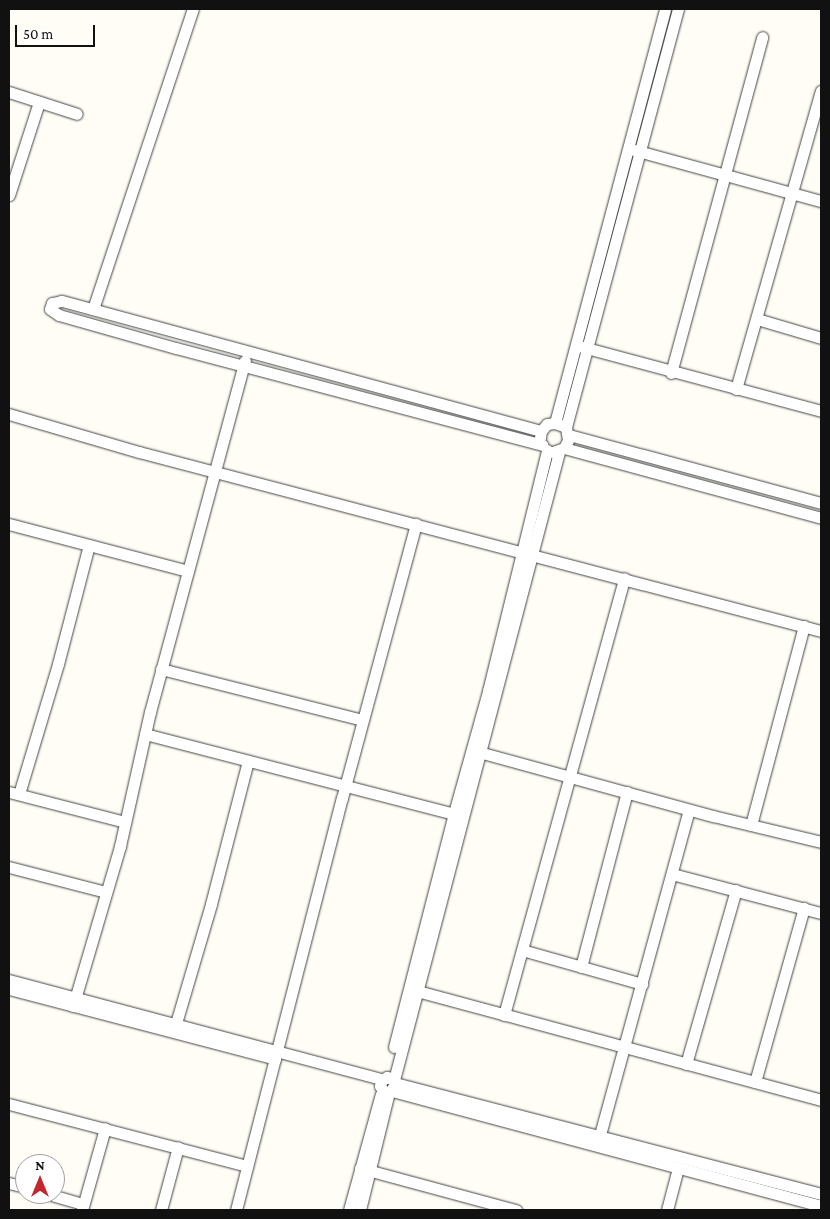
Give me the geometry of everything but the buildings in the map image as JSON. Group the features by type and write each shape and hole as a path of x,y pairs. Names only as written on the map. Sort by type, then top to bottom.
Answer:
{"street":[{"path":"93,309 193,9"},
{"path":"563,428 575,345 665,9"},
{"path":"349,1210 365,1170 476,751 553,449 563,428 587,348 678,9"},
{"path":"671,372 762,37"},
{"path":"736,389 818,117 821,91"},
{"path":"9,92 77,114"},
{"path":"9,195 39,102"},
{"path":"628,148 821,201"},
{"path":"553,449 541,431 61,300 52,303 50,309 59,315 244,366 553,449 821,518"},
{"path":"757,320 821,338"},
{"path":"575,345 821,411"},
{"path":"74,1002 125,822 161,668 247,352"},
{"path":"9,414 216,471 821,631"},
{"path":"541,431 547,424 563,428 821,503"},
{"path":"9,524 188,571"},
{"path":"236,1210 345,786 416,524"},
{"path":"89,545 58,664 14,793 125,822"},
{"path":"504,1015 624,578"},
{"path":"751,825 804,626"},
{"path":"161,668 364,720"},
{"path":"145,734 459,815"},
{"path":"476,751 690,810 821,840"},
{"path":"174,1028 211,904 248,760"},
{"path":"581,967 627,792"},
{"path":"598,1141 690,810"},
{"path":"9,866 106,892"},
{"path":"672,874 821,912"},
{"path":"686,1064 736,890"},
{"path":"755,1082 804,908"},
{"path":"522,950 642,984"},
{"path":"9,980 74,1002"},
{"path":"9,989 74,1002 598,1141 821,1194"},
{"path":"413,990 686,1064 821,1098"},
{"path":"9,1104 247,1166"},
{"path":"65,1200 82,1207 105,1128"},
{"path":"598,1141 678,1168 821,1206"},
{"path":"162,1210 178,1147"},
{"path":"667,1210 678,1168"},
{"path":"360,1210 365,1170"},
{"path":"365,1170 516,1210"}]}
